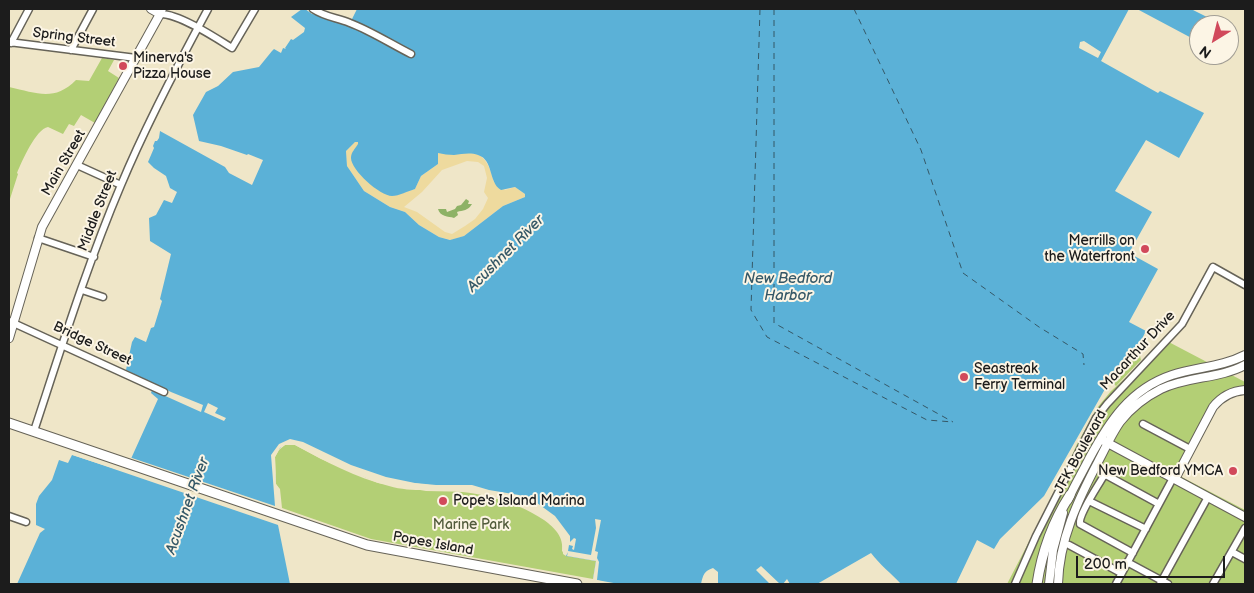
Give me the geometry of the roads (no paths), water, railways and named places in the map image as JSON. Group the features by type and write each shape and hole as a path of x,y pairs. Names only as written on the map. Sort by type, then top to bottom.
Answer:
{"highway":[{"name":"Popes Island","path":"9,423 287,519 372,546 577,584"},
{"path":"1037,584 1049,535 1070,495"}],"main road":[{"path":"151,9 161,11"},
{"name":"Main Street","path":"9,338 11,322 42,227 161,11"},
{"name":"JFK Boulevard","path":"1058,584 1062,550 1071,519 1104,441 1120,409 1131,398 1150,385 1178,373 1220,364 1245,355"},
{"name":"JFK Boulevard","path":"1049,584 1055,541 1070,495 1104,441 1124,418 1141,401 1154,392 1178,382 1226,372 1245,365"},
{"path":"1174,479 1208,415 1217,402 1229,394 1245,390"},
{"path":"1104,441 1245,517"}],"street":[{"path":"10,42 30,9"},
{"path":"70,50 93,9"},
{"name":"Middle Street","path":"34,431 62,344 121,185 159,102 208,9"},
{"path":"161,11 197,28 232,48 255,9"},
{"path":"313,9 327,17 341,19 353,24 411,54"},
{"name":"Spring Street","path":"10,42 136,58"},
{"path":"77,165 121,185"},
{"path":"38,238 94,257"},
{"name":"Macarthur Drive","path":"1015,584 1036,536 1090,428 1107,404 1182,324 1213,267 1245,285"},
{"path":"82,290 103,297"},
{"name":"Bridge Street","path":"11,322 164,392"},
{"path":"1143,424 1190,449"},
{"path":"1133,553 1080,524 1080,519 1089,501 1103,478 1107,475 1159,504"},
{"path":"1116,584 1174,479"},
{"path":"1127,562 1163,583 1208,497"},
{"path":"1089,501 1146,529"},
{"path":"9,516 26,522"},
{"path":"1213,584 1245,528"},
{"path":"1069,545 1121,573"},
{"path":"1232,552 1245,559"}],"water":[{"name":"New Bedford Harbor","path":"302,9 312,14 352,19 357,9 1129,9 1101,61 1158,93 1160,91 1204,113 1179,158 1146,140 1115,191 1152,212 1129,253 1158,269 1129,322 1146,331 1135,350 1130,354 1114,384 1109,382 1044,496 1000,539 994,549 977,540 956,584 901,584 871,553 817,584 790,584 787,579 783,584 718,584 718,572 713,568 704,574 701,584 604,584 604,582 593,579 596,561 566,556 566,542 561,530 531,507 466,489 367,478 294,443 283,445 274,455 278,525 290,584 17,584 40,533 45,529 36,525 36,504 39,496 52,480 59,460 68,463 72,455 125,472 158,399 151,393 152,390 201,412 203,405 126,370 132,342 135,337 146,342 151,328 154,327 162,301 160,299 171,254 150,241 149,218 156,215 164,200 172,203 177,192 170,188 166,176 148,162 155,141 159,138 160,131 225,167 229,173 252,185 263,160 199,141 193,115 206,92 218,86 233,72 259,67 274,49 281,53 283,48 286,49 291,39 293,40 304,32 305,28 291,17","holes":["355,142 358,142 352,154 352,163 367,182 387,195 395,196 415,189 421,176 438,164 438,153 454,155 469,153 478,155 487,161 494,182 501,190 515,187 525,194 525,197 503,206 464,236 450,240 439,237 419,225 405,212 390,207 364,191 347,166 346,151"]},
{"path":"1137,9 1191,9 1203,15 1189,15 1189,37"}],"place":[{"name":"Minerva's Pizza House","path":"123,66"},
{"name":"Merrills on the Waterfront","path":"1145,249"},
{"name":"Seastreak Ferry Terminal","path":"964,377"},
{"name":"New Bedford YMCA","path":"1233,471"},
{"name":"Pope's Island Marina","path":"443,501"}],"water label":[{"name":"Acushnet River","path":"506,254"},
{"name":"Acushnet River","path":"188,506"}],"park label":[{"name":"Marine Park","path":"471,525"}]}
